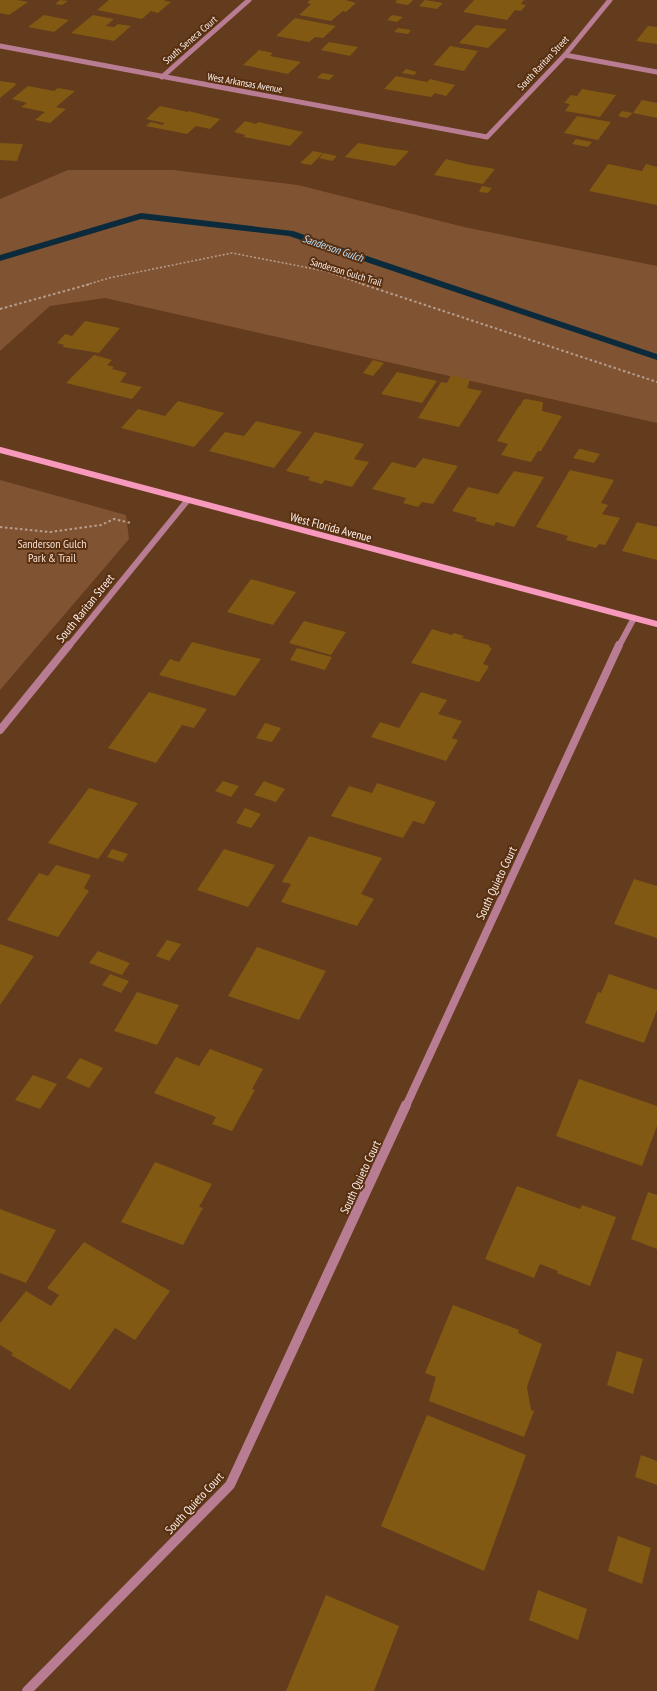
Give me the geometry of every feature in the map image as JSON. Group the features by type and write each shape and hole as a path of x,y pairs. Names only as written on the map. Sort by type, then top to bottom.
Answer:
{"street":[{"name":"South Seneca Court","path":"162,77 249,0"},
{"name":"South Raritan Street","path":"487,137 565,55 610,0"},
{"name":"West Arkansas Avenue","path":"0,46 487,137"},
{"path":"565,55 657,72"},
{"name":"West Florida Avenue","path":"0,450 187,501 657,624"},
{"name":"South Raritan Street","path":"0,730 187,501"},
{"name":"South Quieto Court","path":"27,1691 230,1485 620,643 634,618"}],"path":[{"name":"Sanderson Gulch Trail","path":"0,310 109,278 232,253 325,271 657,382"},
{"path":"0,526 50,532 101,525 114,519 131,523"}],"green space":[{"path":"68,170 173,170 298,185 464,227 657,266 657,423 105,298 50,306 0,351 0,199"},
{"name":"Sanderson Gulch Park & Trail","path":"0,480 126,515 129,539 0,690"}],"building":[{"path":"0,0 17,0 28,2 9,15 0,13"},
{"path":"60,0 68,1 62,5 55,4"},
{"path":"109,0 166,0 164,1 171,2 158,13 151,11 142,19 97,10"},
{"path":"310,0 346,0 356,3 346,12 343,11 331,21 299,15 311,4 307,3"},
{"path":"397,0 413,0 408,5 395,3"},
{"path":"425,0 443,3 437,9 419,6"},
{"path":"474,0 524,0 521,4 526,5 521,11 515,10 507,20 463,12"},
{"path":"44,15 69,20 54,32 28,27"},
{"path":"93,15 114,19 106,26 114,27 118,24 131,26 114,41 71,33"},
{"path":"392,15 403,17 397,22 387,20"},
{"path":"295,18 336,26 323,38 315,37 309,42 276,36"},
{"path":"476,25 507,29 488,48 459,43"},
{"path":"648,26 657,27 657,44 636,41"},
{"path":"398,28 411,30 408,34 394,32"},
{"path":"329,42 358,47 350,56 321,50"},
{"path":"450,46 478,51 464,71 433,65"},
{"path":"259,50 273,53 270,56 301,62 288,74 243,65"},
{"path":"406,69 417,72 414,75 402,73"},
{"path":"322,73 334,75 329,80 317,78"},
{"path":"396,76 427,82 430,79 455,85 446,96 435,93 431,97 384,89"},
{"path":"0,81 14,83 17,84 0,98"},
{"path":"28,86 54,91 58,88 75,91 56,107 66,109 50,123 35,120 45,112 21,107 27,103 12,99"},
{"path":"582,89 616,95 600,117 565,111 570,104 564,103 571,95 577,96"},
{"path":"642,100 657,103 657,118 633,113"},
{"path":"160,106 189,111 220,119 210,129 196,126 187,134 146,126 151,122 163,125 164,123 146,119"},
{"path":"622,111 633,113 627,118 618,116"},
{"path":"577,116 611,122 598,140 564,133"},
{"path":"245,121 256,124 258,122 303,132 290,146 244,137 245,135 234,132"},
{"path":"576,139 592,142 588,147 572,144"},
{"path":"0,143 23,144 17,161 0,160"},
{"path":"358,143 409,151 395,166 345,157"},
{"path":"313,151 323,153 311,165 300,163"},
{"path":"324,153 337,156 332,161 319,158"},
{"path":"446,159 495,169 483,184 434,175"},
{"path":"608,164 642,171 646,164 657,167 657,205 589,191"},
{"path":"482,186 492,188 488,193 479,192"},
{"path":"85,321 120,328 99,353 63,347 64,345 57,343 65,334 72,336"},
{"path":"94,355 112,360 107,365 114,367 112,369 127,373 120,382 142,387 132,399 66,383"},
{"path":"373,360 384,363 373,376 363,373"},
{"path":"397,372 437,381 422,403 381,394"},
{"path":"451,375 470,380 467,388 482,391 459,427 418,418 441,382 447,383"},
{"path":"526,399 543,402 542,411 562,416 541,451 538,451 531,462 501,455 508,444 497,441 523,400"},
{"path":"178,401 224,413 194,447 121,428 138,409 165,416"},
{"path":"256,421 302,432 274,468 209,451 225,432 244,436"},
{"path":"315,432 364,444 354,459 369,462 352,487 325,480 322,484 308,480 310,477 286,471"},
{"path":"579,449 600,454 594,463 573,458"},
{"path":"423,458 458,466 433,504 422,502 418,507 403,503 406,498 372,489 392,462 415,468"},
{"path":"570,470 614,480 601,503 608,505 602,514 620,518 605,545 599,544 596,548 566,540 568,536 536,527"},
{"path":"514,471 544,477 514,527 496,522 494,526 475,521 477,518 452,511 468,487 498,494"},
{"path":"637,522 657,527 657,560 622,551"},
{"path":"251,579 296,592 273,625 227,612"},
{"path":"304,621 346,632 331,655 289,643"},
{"path":"432,629 452,635 454,633 464,636 462,638 489,645 489,647 492,648 483,664 489,666 479,682 411,663"},
{"path":"192,642 261,659 235,696 159,675 170,659 179,662"},
{"path":"297,648 332,657 325,670 290,660"},
{"path":"149,692 207,709 194,728 182,725 156,763 108,748"},
{"path":"421,692 447,700 438,714 462,721 452,738 458,740 446,761 371,737 380,722 399,728"},
{"path":"265,723 281,728 272,742 256,738"},
{"path":"223,781 239,786 231,797 215,791"},
{"path":"264,781 285,789 276,802 254,795"},
{"path":"377,783 436,802 424,824 413,821 403,838 331,816 349,786 372,793"},
{"path":"89,788 138,803 98,859 48,843"},
{"path":"245,808 261,814 251,828 236,823"},
{"path":"309,836 382,858 361,894 374,899 357,926 281,902 291,884 282,882"},
{"path":"112,849 128,854 123,862 107,857"},
{"path":"224,849 275,865 248,907 197,890"},
{"path":"56,865 91,875 84,888 89,891 58,937 7,920 39,873 48,876"},
{"path":"634,879 657,886 657,938 614,924"},
{"path":"167,940 181,944 169,961 156,956"},
{"path":"0,944 34,956 0,1005"},
{"path":"257,947 326,971 299,1020 228,996"},
{"path":"98,951 130,963 122,975 89,963"},
{"path":"110,974 129,981 121,993 102,985"},
{"path":"609,974 657,990 657,1010 644,1043 585,1023 598,992 601,993"},
{"path":"137,992 179,1005 157,1045 114,1031"},
{"path":"210,1049 263,1069 252,1089 255,1090 232,1131 212,1124 216,1117 154,1093 176,1057 199,1066"},
{"path":"80,1058 103,1068 89,1088 66,1078"},
{"path":"33,1075 57,1084 40,1109 15,1100"},
{"path":"579,1079 657,1106 657,1126 642,1166 556,1136"},
{"path":"155,1162 212,1184 199,1207 203,1208 183,1245 121,1222"},
{"path":"517,1186 580,1209 582,1205 616,1217 590,1286 557,1273 558,1271 540,1264 534,1278 485,1259"},
{"path":"648,1192 657,1195 657,1249 631,1239"},
{"path":"0,1209 56,1230 26,1283 0,1273"},
{"path":"84,1242 170,1291 135,1340 115,1328 70,1390 11,1355 13,1353 0,1345 0,1323 26,1291 51,1306 59,1295 47,1288"},
{"path":"453,1305 519,1330 518,1333 542,1344 527,1387 531,1410 534,1411 524,1437 429,1401 436,1377 425,1373"},
{"path":"617,1351 643,1359 633,1394 607,1385"},
{"path":"427,1415 526,1455 484,1571 381,1526"},
{"path":"641,1455 657,1461 657,1485 635,1477"},
{"path":"618,1536 651,1548 642,1584 608,1571"},
{"path":"538,1590 587,1609 578,1640 529,1620"},
{"path":"326,1595 399,1626 374,1691 286,1691"}],"waterway":[{"name":"Sanderson Gulch","path":"0,258 141,216 290,233 657,357"}]}
